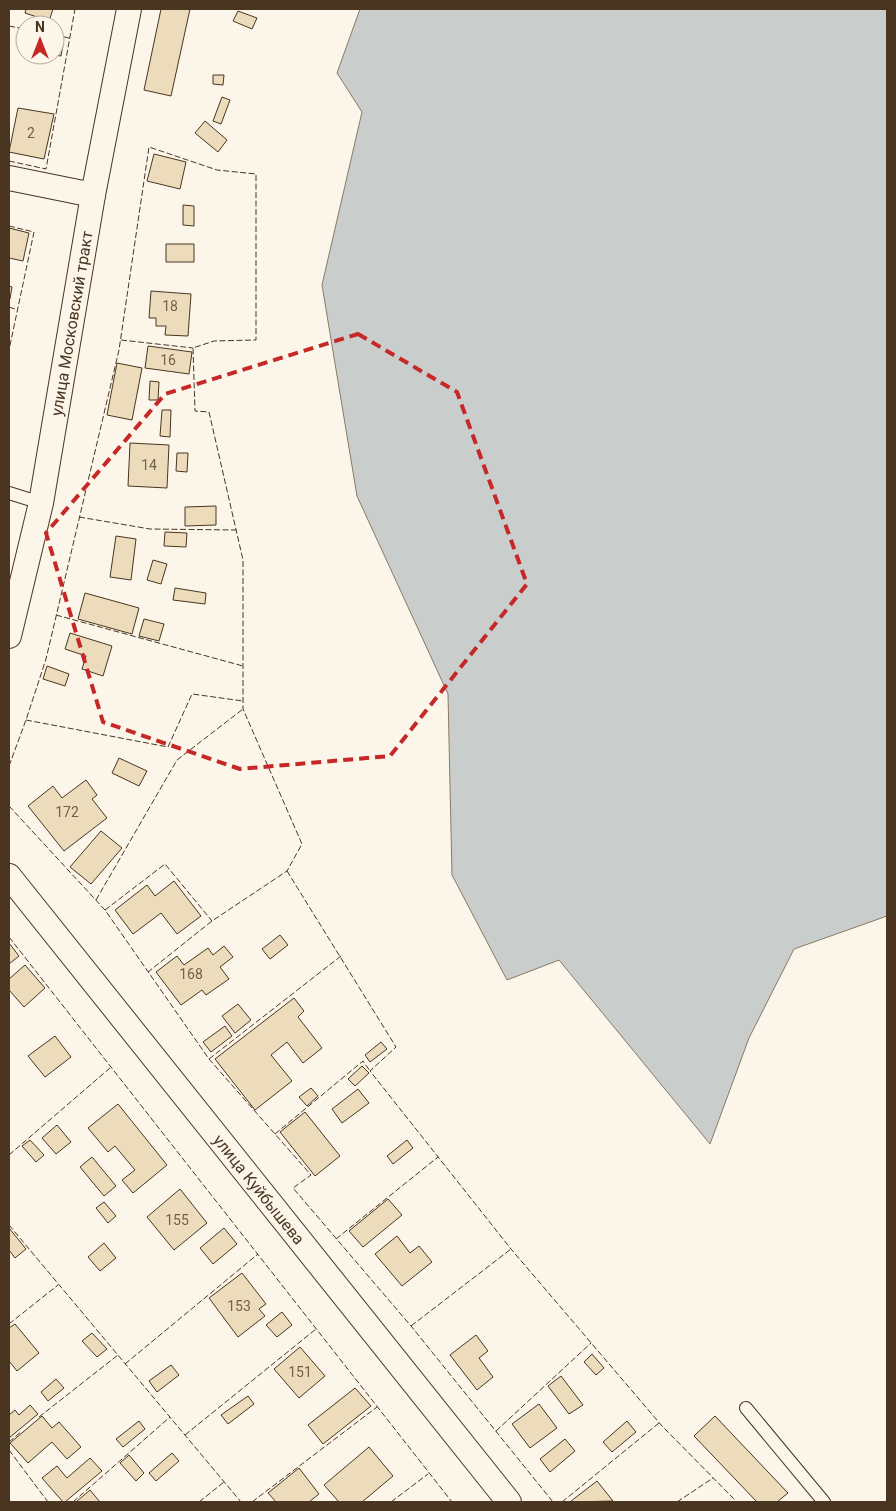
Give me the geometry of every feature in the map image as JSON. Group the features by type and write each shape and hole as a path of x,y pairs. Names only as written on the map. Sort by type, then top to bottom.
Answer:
{"street":[{"name":"улица Московский тракт","path":"9,636 42,503 93,195 129,9"},
{"path":"9,178 93,195"},
{"name":"улица Куйбышева","path":"9,876 509,1502"}],"lane":[{"path":"9,493 42,503"},
{"path":"746,1408 824,1502"}],"highlighted area":[{"path":"358,334 457,392 527,584 390,756 240,769 103,722 46,533 165,394"}],"shaded area":[{"path":"360,9 887,9 887,916 794,949 749,1038 710,1144 559,960 507,980 452,875 448,694 357,496 322,285 362,112 337,73"}],"building":[{"path":"26,9 53,9 51,15 31,15 25,13"},
{"path":"161,9 190,9 171,96 144,90"},
{"path":"238,11 257,18 252,29 233,21"},
{"path":"213,75 224,75 223,85 213,84"},
{"path":"222,97 230,100 221,124 213,121"},
{"path":"18,108 54,114 44,159 9,152"},
{"path":"205,121 227,140 218,152 195,133"},
{"path":"154,154 186,162 180,189 147,181"},
{"path":"183,205 194,206 194,226 183,225"},
{"path":"9,228 29,233 23,261 9,258"},
{"path":"166,244 194,244 194,262 166,262"},
{"path":"9,286 12,287 10,299 9,299"},
{"path":"151,291 191,294 188,336 165,335 166,326 156,326 156,318 149,318"},
{"path":"148,346 192,352 189,374 145,368"},
{"path":"117,363 142,368 132,420 107,415"},
{"path":"150,381 159,382 158,400 149,400"},
{"path":"162,410 171,410 170,437 160,436"},
{"path":"130,443 169,445 167,488 128,486"},
{"path":"177,453 188,453 187,472 176,471"},
{"path":"216,506 216,525 185,526 185,507"},
{"path":"165,532 187,533 186,547 164,546"},
{"path":"116,536 136,539 131,580 110,577"},
{"path":"153,560 167,564 161,584 147,580"},
{"path":"175,588 206,593 205,604 173,600"},
{"path":"85,593 139,608 132,634 78,619"},
{"path":"144,619 164,624 159,641 139,636"},
{"path":"70,633 112,646 103,676 82,669 86,656 65,649"},
{"path":"47,666 69,674 65,686 43,679"},
{"path":"119,758 147,771 139,786 112,773"},
{"path":"86,780 97,795 92,799 107,818 64,851 28,806 53,786 62,798"},
{"path":"101,831 122,848 91,884 70,867"},
{"path":"174,881 201,916 177,934 161,913 133,934 115,910 147,885 155,896"},
{"path":"280,935 288,945 270,959 262,949"},
{"path":"9,943 19,956 9,964"},
{"path":"224,946 233,957 220,967 229,979 206,995 202,990 181,1005 156,972 177,956 184,965 208,948 213,955"},
{"path":"25,965 45,988 24,1007 9,990 9,979"},
{"path":"294,998 304,1011 298,1017 322,1048 303,1063 287,1042 271,1055 292,1081 255,1110 215,1059"},
{"path":"238,1004 251,1020 235,1033 222,1016"},
{"path":"225,1026 232,1036 211,1052 203,1042"},
{"path":"55,1036 71,1057 45,1077 28,1056"},
{"path":"381,1042 387,1049 370,1062 365,1055"},
{"path":"362,1066 369,1073 355,1086 348,1079"},
{"path":"311,1088 318,1096 307,1106 299,1097"},
{"path":"358,1089 369,1103 342,1123 332,1109"},
{"path":"118,1104 167,1165 133,1193 122,1180 135,1170 115,1146 108,1152 88,1128"},
{"path":"305,1112 340,1156 315,1176 280,1132"},
{"path":"57,1125 71,1142 56,1154 42,1138"},
{"path":"30,1140 44,1155 36,1162 22,1146"},
{"path":"407,1140 413,1148 393,1164 387,1156"},
{"path":"92,1157 116,1186 104,1196 80,1167"},
{"path":"180,1189 207,1223 174,1250 147,1217"},
{"path":"388,1199 402,1215 363,1247 349,1231"},
{"path":"104,1202 116,1216 108,1223 96,1208"},
{"path":"9,1228 26,1249 15,1258 9,1250"},
{"path":"224,1228 237,1244 213,1264 200,1248"},
{"path":"397,1236 410,1253 419,1246 432,1262 402,1286 375,1254"},
{"path":"104,1243 116,1258 100,1271 88,1257"},
{"path":"242,1273 266,1304 259,1309 265,1316 238,1337 209,1298"},
{"path":"282,1312 292,1325 277,1337 266,1325"},
{"path":"15,1324 39,1353 17,1371 9,1361 9,1328"},
{"path":"92,1333 107,1349 97,1357 82,1341"},
{"path":"476,1335 488,1351 479,1358 493,1377 477,1390 450,1355"},
{"path":"300,1347 325,1376 299,1398 274,1369"},
{"path":"592,1354 604,1368 596,1375 584,1362"},
{"path":"171,1365 179,1375 157,1392 149,1381"},
{"path":"561,1376 583,1405 569,1414 548,1386"},
{"path":"56,1379 64,1388 48,1401 41,1392"},
{"path":"355,1388 371,1406 323,1444 308,1425"},
{"path":"248,1396 254,1404 228,1424 221,1415"},
{"path":"539,1404 557,1428 530,1448 512,1424"},
{"path":"30,1405 38,1414 9,1438 9,1415 15,1410 19,1415"},
{"path":"42,1416 52,1428 59,1422 81,1447 67,1459 52,1442 28,1463 10,1443"},
{"path":"715,1416 788,1493 777,1502 757,1502 694,1436"},
{"path":"139,1421 145,1429 123,1447 116,1439"},
{"path":"627,1421 636,1432 612,1452 603,1442"},
{"path":"565,1439 575,1451 550,1472 540,1459"},
{"path":"369,1447 393,1476 362,1502 339,1502 324,1485"},
{"path":"172,1453 179,1461 156,1481 149,1473"},
{"path":"129,1455 144,1473 136,1481 120,1463"},
{"path":"90,1458 102,1471 65,1502 42,1478 57,1466 67,1478"},
{"path":"299,1468 319,1494 309,1502 276,1502 268,1493"},
{"path":"597,1481 613,1501 571,1501"},
{"path":"90,1490 100,1502 76,1502"}],"fence":[{"path":"9,161 46,169 75,9"},
{"path":"9,26 15,27"},
{"path":"65,37 69,38"},
{"path":"9,766 46,659 119,350 149,147 217,170 256,174 256,340 214,341 193,348 195,411 209,412 243,560 243,709 302,844 287,871 212,921 148,972"},
{"path":"9,226 34,232 9,350"},
{"path":"9,307 18,310"},
{"path":"121,340 193,348"},
{"path":"79,517 150,529 236,530"},
{"path":"56,615 243,666"},
{"path":"26,720 168,747 192,694 243,701"},
{"path":"96,900 177,760 243,709"},
{"path":"9,806 105,910 209,1059 311,1175 293,1188 411,1326 553,1502"},
{"path":"105,910 165,864 212,921"},
{"path":"287,871 396,1047 370,1071 511,1249 662,1426 737,1502"},
{"path":"9,937 452,1502"},
{"path":"209,1059 341,956"},
{"path":"275,1134 363,1061 370,1071"},
{"path":"9,1155 110,1068"},
{"path":"336,1239 438,1157"},
{"path":"9,1225 241,1502"},
{"path":"411,1326 511,1249"},
{"path":"125,1364 258,1254"},
{"path":"9,1324 58,1285"},
{"path":"185,1435 316,1329"},
{"path":"496,1431 591,1343"},
{"path":"39,1417 118,1355"},
{"path":"252,1502 377,1407"},
{"path":"73,1502 170,1417"},
{"path":"562,1502 659,1423"},
{"path":"9,1442 22,1431"},
{"path":"9,1450 48,1502"},
{"path":"391,1502 428,1474"},
{"path":"677,1502 713,1478"},
{"path":"199,1502 224,1482"}]}
